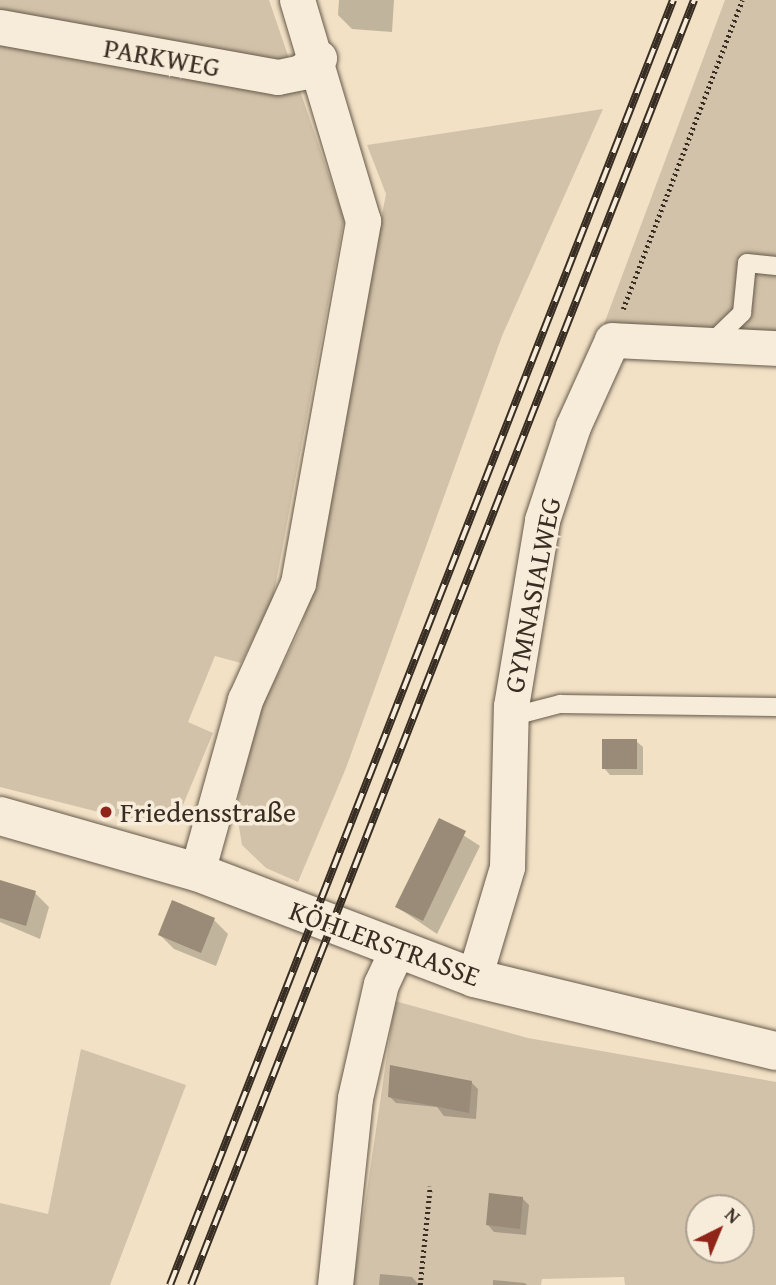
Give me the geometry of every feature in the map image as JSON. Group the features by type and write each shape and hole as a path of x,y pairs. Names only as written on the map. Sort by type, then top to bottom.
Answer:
{"street":[{"path":"197,872 245,700 298,583 363,221 319,58 297,0"},
{"name":"PARKWEG","path":"0,27 278,78 301,72 319,58"},
{"path":"612,340 776,348"},
{"name":"GYMNASIALWEG","path":"474,978 508,867 510,717 542,520 573,426 612,340"},
{"name":"KÖHLERSTRASSE","path":"0,816 197,872 474,978 776,1051"},
{"path":"335,1285 355,1098 381,984 397,950"}],"lane":[{"path":"710,344 741,313 747,263 776,265"},
{"path":"510,717 559,704 776,707"}],"path":[{"path":"612,340 742,0"},
{"path":"420,1285 430,1187"}],"shaded area":[{"path":"0,0 269,0 344,219 273,598 241,663 215,656 188,722 213,733 183,805 168,822 150,825 0,787"},
{"path":"725,0 776,0 776,356 594,351"},
{"path":"603,109 502,336 346,768 298,882 266,868 242,845 236,809 255,720 300,630 322,558 330,480 386,194 367,145"},
{"path":"395,1001 528,1038 776,1082 776,1285 625,1285 624,1277 542,1279 541,1285 353,1285"},
{"path":"81,1049 186,1085 110,1285 0,1285 0,1203 48,1214"}],"building":[{"path":"602,739 637,739 637,769 602,769"},
{"path":"439,818 466,831 423,921 395,907"},
{"path":"0,880 36,891 26,926 0,918"},
{"path":"172,900 215,918 201,953 158,935"},
{"path":"390,1065 472,1081 469,1113 388,1097"},
{"path":"489,1193 523,1197 520,1229 486,1225"}],"railway":[{"path":"170,1285 673,0"},
{"path":"191,1285 694,0"}],"place":[{"name":"Friedensstraße","path":"106,812"}]}
